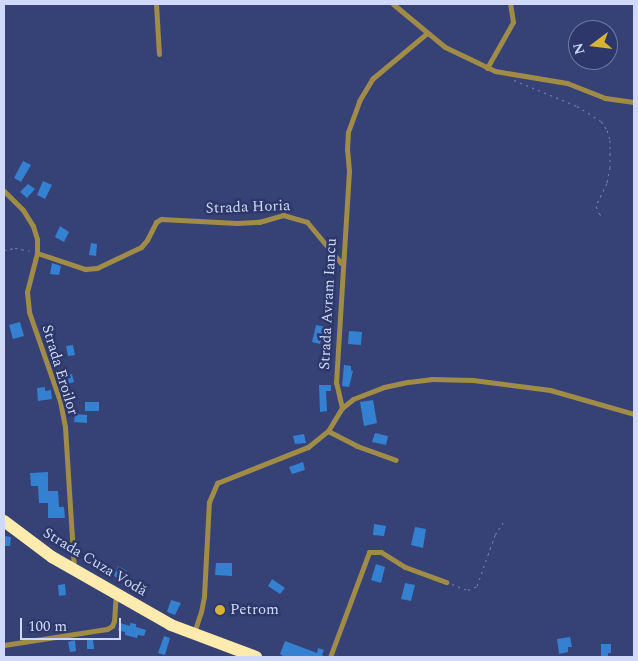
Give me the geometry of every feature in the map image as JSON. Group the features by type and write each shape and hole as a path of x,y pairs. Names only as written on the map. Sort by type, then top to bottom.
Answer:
{"highway":[{"name":"Strada Cuza Vodă","path":"4,521 32,544 171,625 256,657"}],"street":[{"path":"156,4 159,54"},
{"path":"393,4 446,47 487,68 504,73 567,83 605,98 634,102"},
{"path":"487,68 513,22 510,4"},
{"name":"Strada Avram Iancu","path":"342,408 336,383 349,170 348,132 359,101 372,79 427,33"},
{"name":"Strada Eroilor","path":"4,192 23,210 33,226 37,253 27,292 29,312 60,401 65,427 74,570"},
{"name":"Strada Horia","path":"37,253 85,269 97,268 141,247 147,240 156,222 162,219 237,223 259,222 283,215 307,222 342,263"},
{"path":"194,634 204,596 209,502 217,483 308,447 328,431 342,408 353,399 384,387 431,379 449,379 550,390 634,414"},
{"path":"328,431 357,446 396,460"},
{"path":"330,657 368,552 381,552 413,570 446,582"},
{"path":"4,645 107,629 112,626 114,621 116,594"}],"path":[{"path":"504,73 517,82 576,106 601,122 610,140 611,155 607,183 596,206 599,213 603,216"},
{"path":"4,250 15,248 37,253"},
{"path":"446,582 468,590 477,586 495,536 504,521"}],"building":[{"path":"23,161 31,165 21,182 14,178"},
{"path":"43,181 52,185 45,199 37,195"},
{"path":"28,184 35,189 27,198 20,192"},
{"path":"60,226 69,232 64,242 55,237"},
{"path":"91,243 97,244 96,256 89,255"},
{"path":"52,263 61,266 59,275 50,274"},
{"path":"20,322 24,336 13,339 9,325"},
{"path":"316,325 325,327 320,344 312,342"},
{"path":"349,331 362,332 361,345 348,344"},
{"path":"73,345 75,355 68,356 66,346"},
{"path":"344,365 351,366 353,371 349,387 342,386"},
{"path":"72,374 74,382 63,385 62,377"},
{"path":"319,385 331,385 331,391 326,391 327,411 320,412"},
{"path":"45,387 45,391 51,390 52,399 38,401 37,388"},
{"path":"373,400 377,423 364,426 360,402"},
{"path":"85,402 99,402 99,411 85,411"},
{"path":"75,414 87,415 87,423 74,422"},
{"path":"375,433 388,436 386,445 372,442"},
{"path":"304,434 306,443 295,444 293,436"},
{"path":"303,462 305,470 292,474 289,467"},
{"path":"48,472 48,491 58,491 59,507 64,507 65,518 48,518 48,503 39,503 38,486 31,486 30,473"},
{"path":"374,524 386,526 384,536 373,535"},
{"path":"415,527 426,529 423,548 411,545"},
{"path":"4,536 11,537 10,546 4,546"},
{"path":"216,563 232,563 232,576 215,575"},
{"path":"376,564 385,567 381,583 371,580"},
{"path":"118,566 127,571 122,581 114,576"},
{"path":"272,579 285,588 280,594 268,586"},
{"path":"405,583 415,585 411,601 401,599"},
{"path":"65,584 66,595 59,596 58,585"},
{"path":"171,600 181,603 175,615 167,612"},
{"name":"Petrom","path":"216,604 227,610 224,616 213,610"},
{"path":"120,623 130,626 130,623 136,624 136,627 146,630 144,636 138,635 137,638 125,635 125,632 118,630"},
{"path":"164,636 170,638 165,655 158,653"},
{"path":"570,637 572,647 568,647 568,652 559,654 557,639"},
{"path":"87,638 93,638 94,649 87,649"},
{"path":"75,640 76,651 70,652 68,642"},
{"path":"285,641 317,653 318,648 324,650 322,655 326,657 283,656 280,654"},
{"path":"601,644 611,644 611,653 608,653 608,657 601,657"}],"place":[{"name":"Petrom","path":"220,610"}]}
